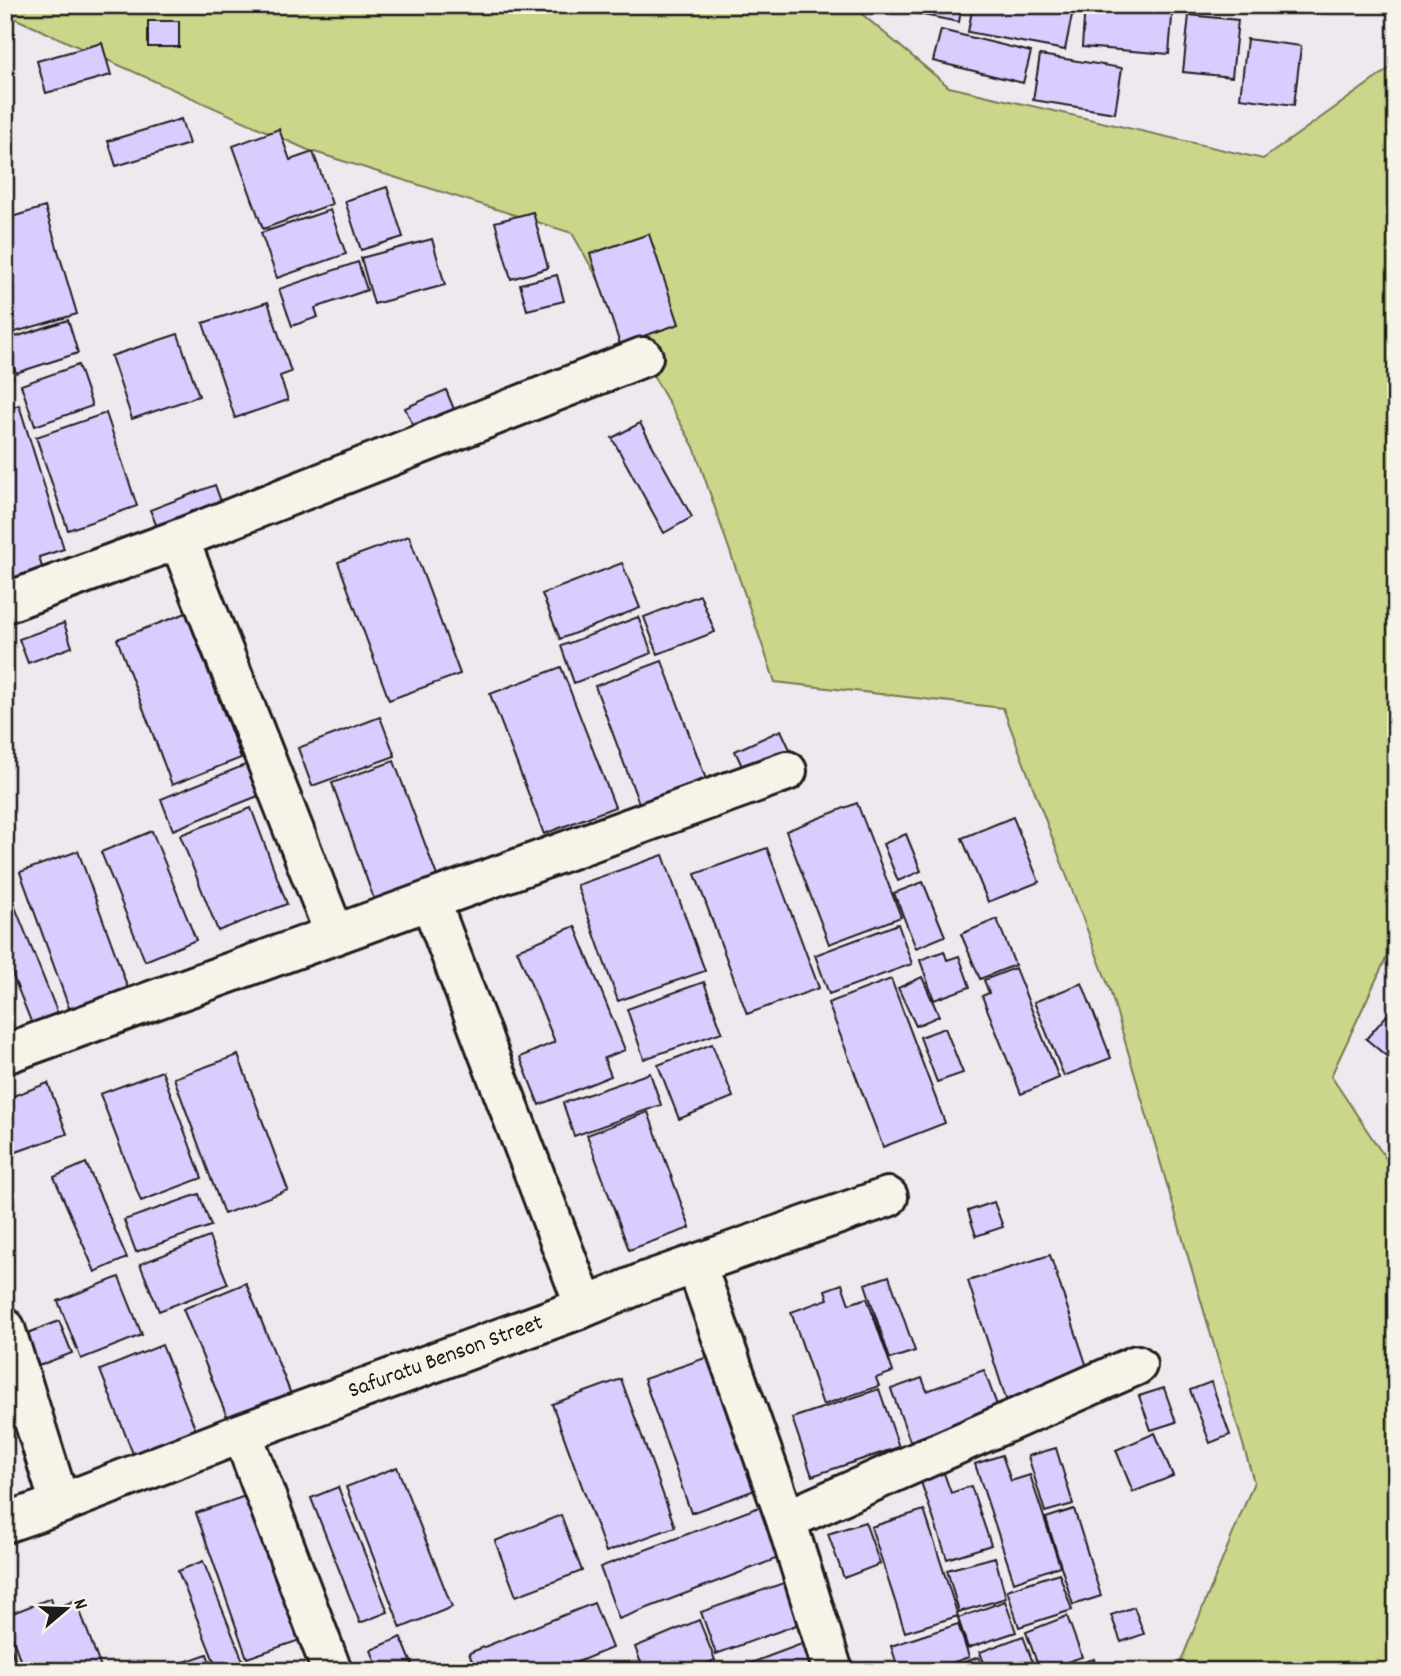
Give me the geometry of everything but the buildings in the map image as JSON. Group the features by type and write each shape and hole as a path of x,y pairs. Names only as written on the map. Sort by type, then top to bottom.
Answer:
{"street":[{"path":"5,603 180,539 643,357"},
{"path":"180,539 335,934"},
{"path":"5,1054 787,771"},
{"path":"430,900 585,1307"},
{"name":"Safuratu Benson Street","path":"5,1523 585,1307 647,1281 888,1197"},
{"path":"696,1264 786,1520 833,1671"},
{"path":"5,1328 60,1504"},
{"path":"786,1520 1137,1365"},
{"path":"242,1433 332,1671"}],"green space":[{"path":"5,5 851,5 949,87 1263,159 1396,64 1396,949 1389,952 1331,1076 1396,1174 1396,1671 1177,1671 1254,1482 1110,990 1003,708 775,682 694,447 572,233 308,150 5,14"}]}
